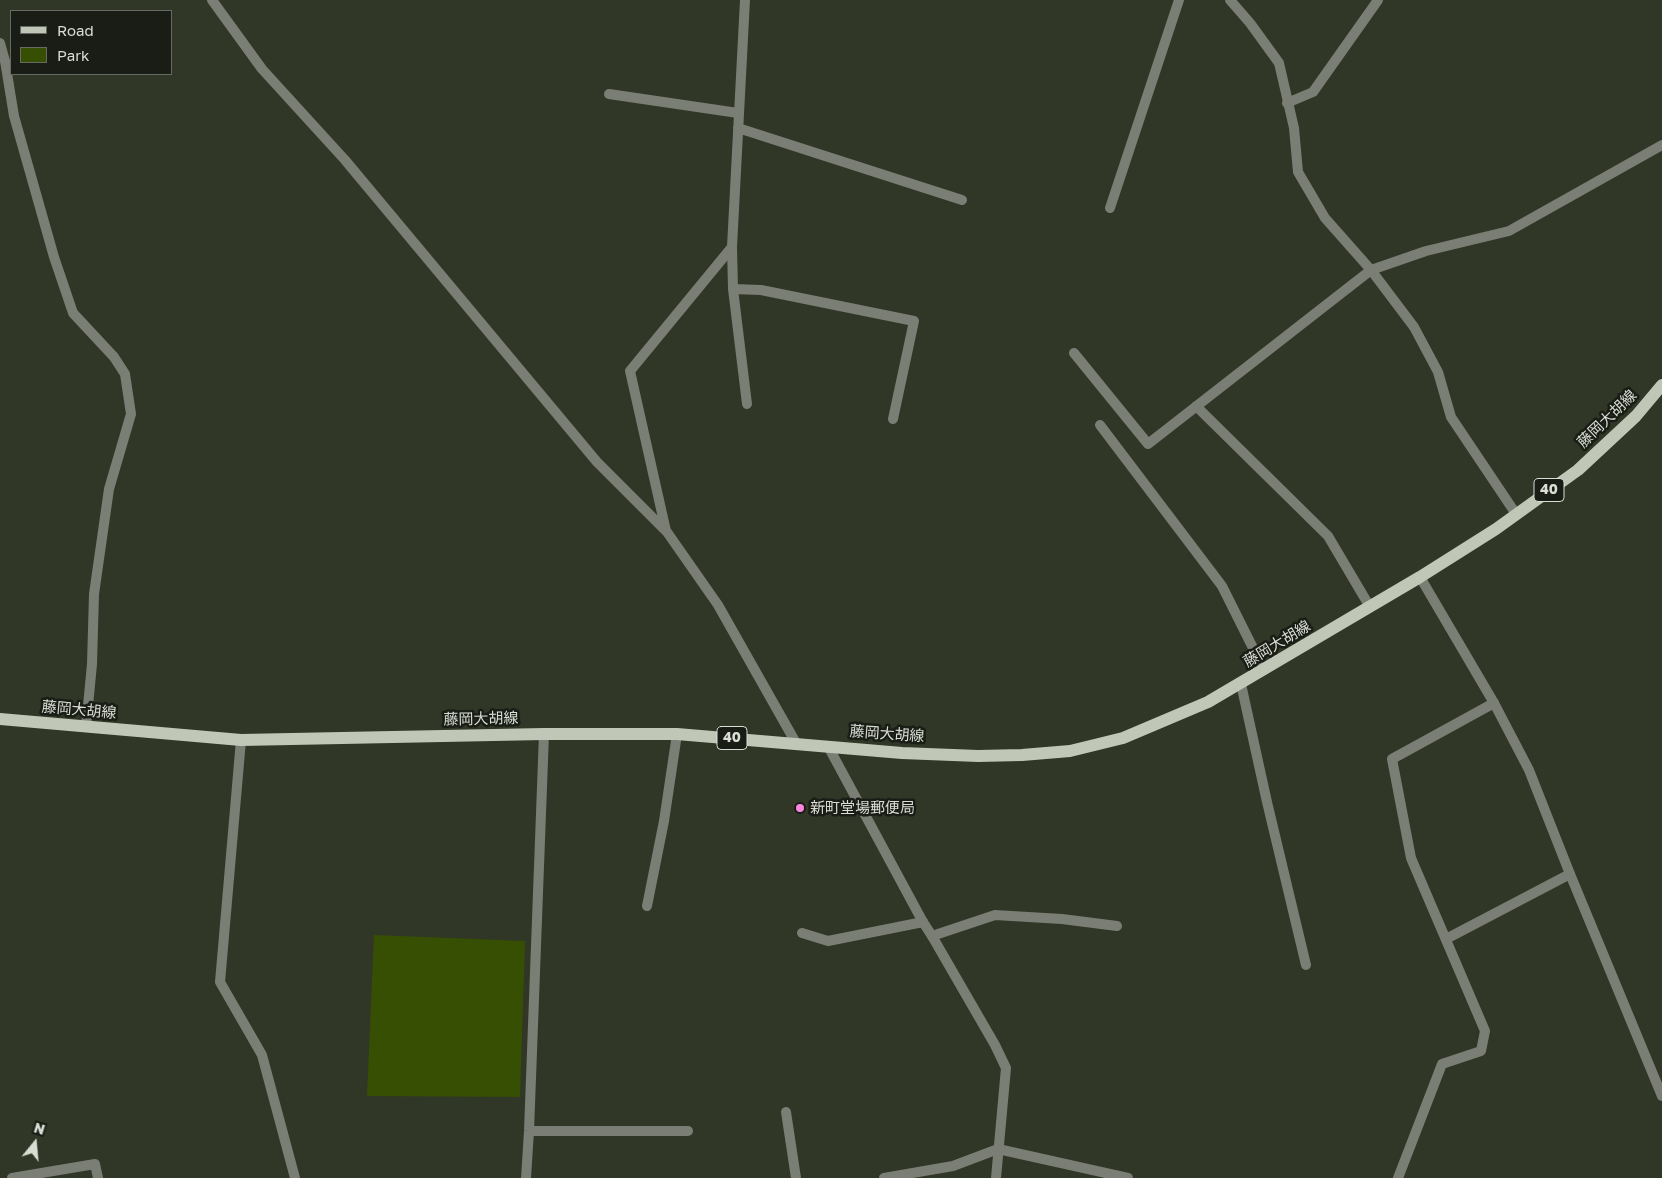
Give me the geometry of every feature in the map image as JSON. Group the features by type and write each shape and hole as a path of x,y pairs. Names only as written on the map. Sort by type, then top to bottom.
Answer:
{"main road":[{"name":"藤岡大胡線","path":"0,719 86,728 241,740 544,734 677,734 902,753 978,756 1070,751 1123,738 1208,702 1420,577 1496,529 1578,470 1636,416 1662,386"}],"street":[{"path":"212,0 262,69 345,160 597,462 666,532 718,605 796,743"},
{"path":"744,0 732,247 733,288 747,404"},
{"path":"1110,208 1179,0"},
{"path":"1230,0 1250,23 1279,63 1294,128 1298,172 1325,218 1371,270 1414,327 1438,372 1451,417 1516,514"},
{"path":"1287,103 1313,92 1378,0"},
{"path":"0,43 5,61 14,116 54,257 73,313 114,357 126,374 131,414 109,489 94,594 92,664 86,728"},
{"path":"609,94 738,113"},
{"path":"738,128 962,200"},
{"path":"1074,353 1148,444 1371,270 1426,251 1509,230 1662,145"},
{"path":"666,532 630,371 732,247"},
{"path":"733,288 761,290 914,321 892,419"},
{"path":"1196,406 1328,536 1370,607"},
{"path":"1100,426 1222,586 1264,670"},
{"path":"1420,577 1494,703 1529,770 1662,1096"},
{"path":"1241,684 1306,965"},
{"path":"1398,1178 1442,1064 1481,1050 1485,1031 1411,858 1392,759 1494,703"},
{"path":"526,1178 530,1131 544,734"},
{"path":"647,906 664,821 677,734"},
{"path":"241,740 220,982 262,1055 295,1178"},
{"path":"828,746 923,922 995,1045 1006,1068 996,1178"},
{"path":"1446,939 1570,874"},
{"path":"932,936 995,915 1062,919 1117,926"},
{"path":"802,933 828,941 923,922"},
{"path":"786,1112 796,1178"},
{"path":"530,1131 688,1131"},
{"path":"884,1178 953,1166 998,1149 1128,1178"},
{"path":"12,1178 95,1164 98,1178"}],"green space":[{"path":"374,935 525,941 520,1097 367,1096"}],"place":[{"name":"新町堂場郵便局","path":"800,808"}]}
